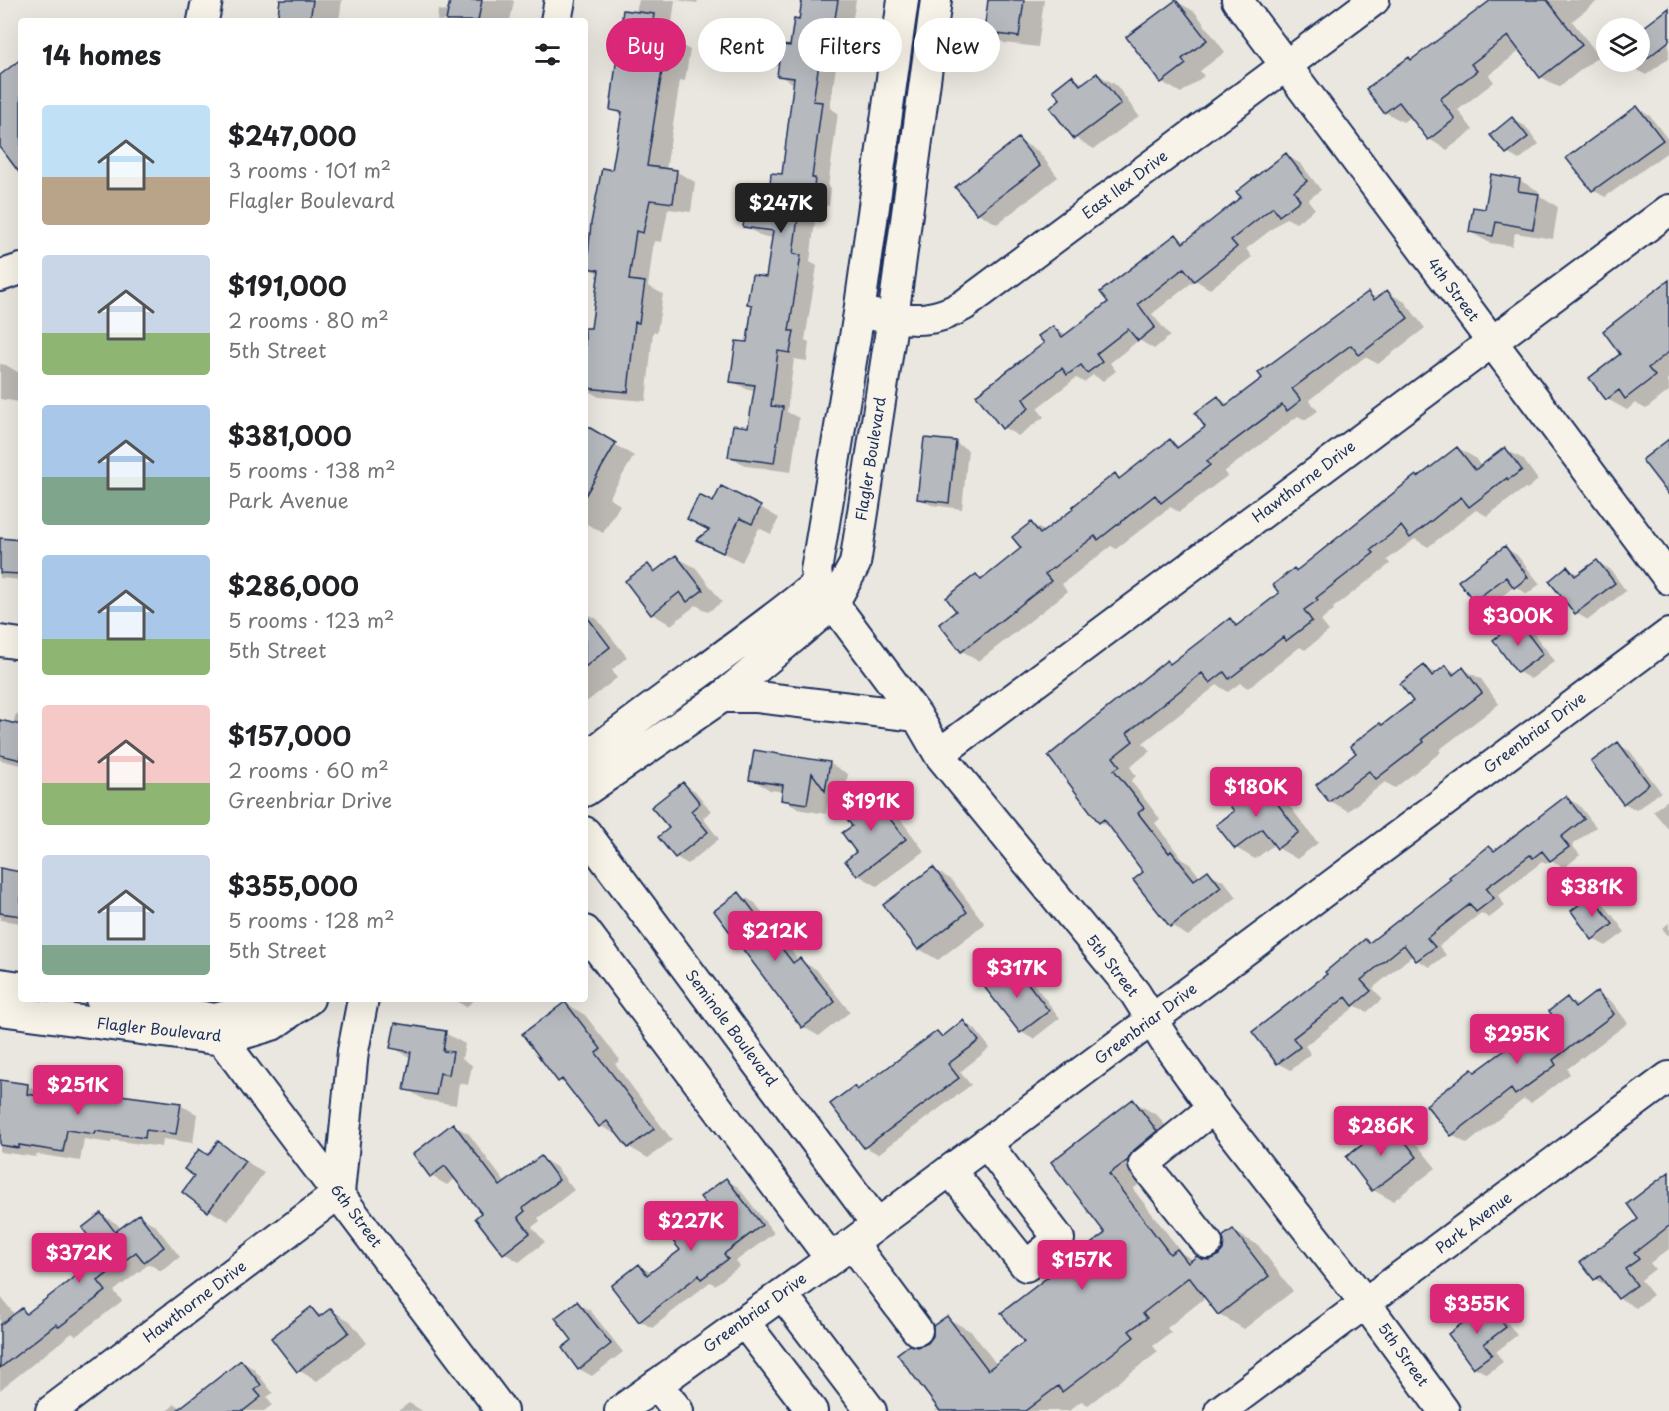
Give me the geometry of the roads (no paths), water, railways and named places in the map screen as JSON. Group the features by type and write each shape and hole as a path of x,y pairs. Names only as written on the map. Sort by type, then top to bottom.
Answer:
{"street":[{"path":"204,18 207,0"},
{"path":"557,18 560,0"},
{"path":"826,594 816,571 859,313 903,0"},
{"name":"Flagler Boulevard","path":"588,789 722,698 855,564 893,317 936,0"},
{"name":"4th Street","path":"1237,0 1669,579"},
{"name":"East Ilex Drive","path":"859,313 916,320 933,319 950,314 1374,0"},
{"name":"Hawthorne Drive","path":"939,754 1669,210"},
{"path":"0,276 18,270"},
{"name":"Flagler Boulevard","path":"588,757 614,735 776,618 826,594"},
{"name":"5th Street","path":"826,594 917,716 939,754 1135,993 1213,1108 1366,1304 1444,1411"},
{"name":"Greenbriar Drive","path":"620,1411 842,1251 1669,634"},
{"path":"0,641 18,644"},
{"path":"722,698 757,697 917,716"},
{"name":"Seminole Boulevard","path":"588,836 877,1224"},
{"path":"588,935 842,1251 917,1330"},
{"path":"0,984 18,987"},
{"name":"Flagler Boulevard","path":"113,1002 219,1029 261,1002"},
{"name":"Flagler Boulevard","path":"0,1010 219,1029 272,1025 305,1002"},
{"path":"339,1193 352,1050 362,1002"},
{"name":"6th Street","path":"219,1029 502,1411"},
{"name":"Park Avenue","path":"1220,1411 1669,1077"},
{"path":"1207,1243 1144,1164 1213,1108"},
{"path":"950,1170 1026,1266 1059,1239 986,1143"},
{"name":"Hawthorne Drive","path":"51,1411 339,1193"},
{"path":"782,1294 871,1411"},
{"path":"744,1322 812,1411"},
{"path":"657,1384 678,1411"}]}
